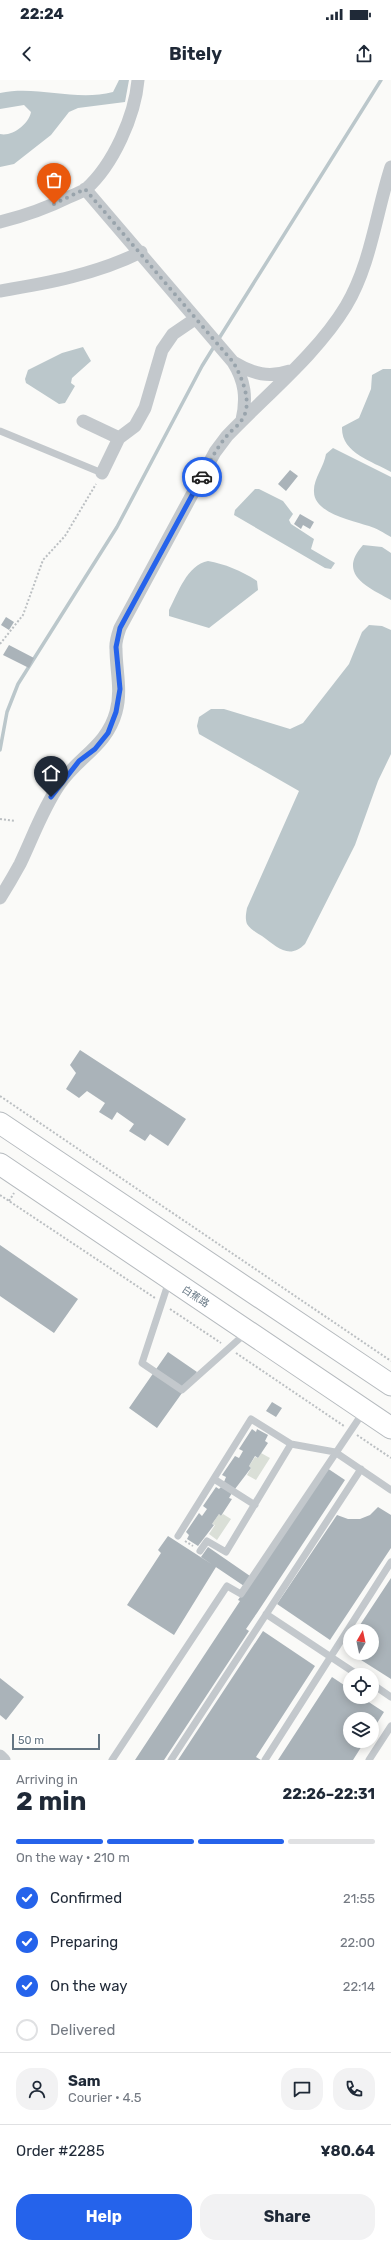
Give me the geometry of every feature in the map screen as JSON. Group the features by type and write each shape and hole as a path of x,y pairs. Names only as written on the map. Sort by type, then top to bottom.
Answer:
{"main road":[{"path":"0,1123 391,1385"},
{"name":"白蕉路","path":"0,1164 391,1428"}],"street":[{"path":"0,222 24,216 85,189 105,166 121,140 132,112 138,80"},
{"path":"0,898 20,863 43,810 60,784 79,761 95,749 108,733 116,712 120,689 116,647 120,628 215,452 242,420 318,344 346,305 368,252 391,167"},
{"path":"85,189 141,252 195,319 233,362 241,376 245,390 246,405 242,420"},
{"path":"0,291 65,279 127,259 141,252"},
{"path":"102,473 119,438 135,426 145,408 162,350 173,334 195,319"},
{"path":"233,362 248,371 263,375 277,375 291,371"},
{"path":"84,421 119,438"},
{"path":"0,1756 4,1760"}],"lane":[{"path":"0,431 102,473"},
{"path":"169,1278 142,1363 182,1390 247,1331"},
{"path":"112,1760 228,1586 241,1594 364,1410"},
{"path":"178,1536 251,1419 290,1444 335,1452 391,1490"},
{"path":"200,1551 207,1540 226,1552 290,1444"},
{"path":"170,1760 360,1469"},
{"path":"214,1479 254,1505"},
{"path":"265,1760 391,1562"},
{"path":"266,1614 348,1668"},
{"path":"379,1689 391,1697"},
{"path":"369,1760 391,1726"}],"path":[{"path":"0,644 23,615 43,560 65,536 102,473"},
{"path":"0,819 15,821"},
{"path":"0,1096 391,1360"},
{"path":"0,1195 391,1458"},
{"path":"178,1536 200,1551"}],"shaded area":[{"path":"119,80 129,80 125,102 78,108 69,112 51,135 14,164 0,167 0,134 10,134 15,132 27,121 31,112 24,105 0,109 0,93 28,91 71,95 99,95 113,92"},
{"path":"83,347 91,361 72,378 71,383 75,386 65,403 59,404 26,383 25,379 28,370 62,353"},
{"path":"383,369 391,369 391,472 367,460 352,450 343,436 342,427 359,418 371,389 372,375"},
{"path":"333,448 391,477 391,537 372,527 345,519 327,511 316,499 314,492 315,482 326,454"},
{"path":"255,489 259,489 283,501 293,514 289,520 291,524 314,539 311,549 335,563 331,569 325,568 234,515 235,510"},
{"path":"363,545 382,547 391,553 391,600 365,585 354,572 353,564 356,555"},
{"path":"208,561 227,566 251,577 257,581 258,590 209,628 169,616 169,610 184,581 194,568"},
{"path":"369,625 382,626 391,630 391,754 378,781 355,845 305,944 294,951 283,950 250,928 247,924 246,914 247,908 299,791 199,734 197,726 199,717 211,709 224,709 290,729 303,723 349,664 362,632"},
{"path":"261,1453 270,1458 256,1480 247,1475 251,1468 249,1466 255,1457 258,1458"},
{"path":"219,1514 221,1516 223,1514 231,1519 217,1540 209,1534 215,1525 212,1524"}],"building":[{"path":"290,470 298,476 286,491 278,484"},
{"path":"300,514 314,522 310,529 303,525 301,529 294,524"},
{"path":"6,617 14,622 9,630 1,625"},
{"path":"9,645 34,658 29,668 3,655"},
{"path":"80,1050 186,1119 168,1146 150,1134 145,1141 129,1131 134,1124 117,1112 112,1120 99,1112 105,1103 87,1091 79,1098 66,1089 76,1073 70,1065"},
{"path":"0,1245 78,1299 54,1333 0,1296"},
{"path":"168,1352 197,1372 157,1428 129,1408"},
{"path":"272,1402 282,1408 276,1417 266,1411"},
{"path":"252,1429 256,1432 257,1429 268,1435 265,1441 268,1443 258,1458 255,1456 249,1466 251,1468 235,1489 224,1482 226,1477 222,1475 235,1456 239,1458 243,1451 239,1449"},
{"path":"327,1468 345,1480 246,1629 249,1631 164,1760 135,1760 240,1601 238,1600"},
{"path":"216,1487 219,1489 221,1487 232,1493 229,1498 232,1499 221,1516 219,1514 212,1524 214,1525 198,1546 187,1539 189,1535 186,1532 199,1513 202,1516 207,1509 203,1506"},
{"path":"378,1507 391,1515 391,1548 330,1640 277,1604 337,1515 348,1519 360,1519 370,1515"},
{"path":"168,1536 216,1567 174,1635 127,1605 161,1553 158,1550"},
{"path":"208,1547 250,1576 244,1586 201,1557"},
{"path":"391,1578 391,1679 379,1671 379,1668 374,1668 361,1660 379,1660 379,1624 361,1624"},
{"path":"263,1631 315,1666 256,1757 261,1760 178,1760"},
{"path":"332,1677 343,1684 343,1704 372,1704 384,1712 379,1720 379,1712 343,1712 343,1748 361,1748 353,1760 278,1760"},
{"path":"0,1678 24,1697 6,1720 0,1715"}],"waterway":[{"path":"218,340 381,80"},
{"path":"0,750 7,712 18,684 117,527 202,366 215,345"}],"way so far":[{"path":"54,204 85,189 141,252 195,319 233,362 241,376 245,390 246,405 242,420 215,452 202,477"}],"route":[{"path":"51,797 79,761 95,749 108,733 116,712 120,689 116,647 120,628 202,477"}]}
